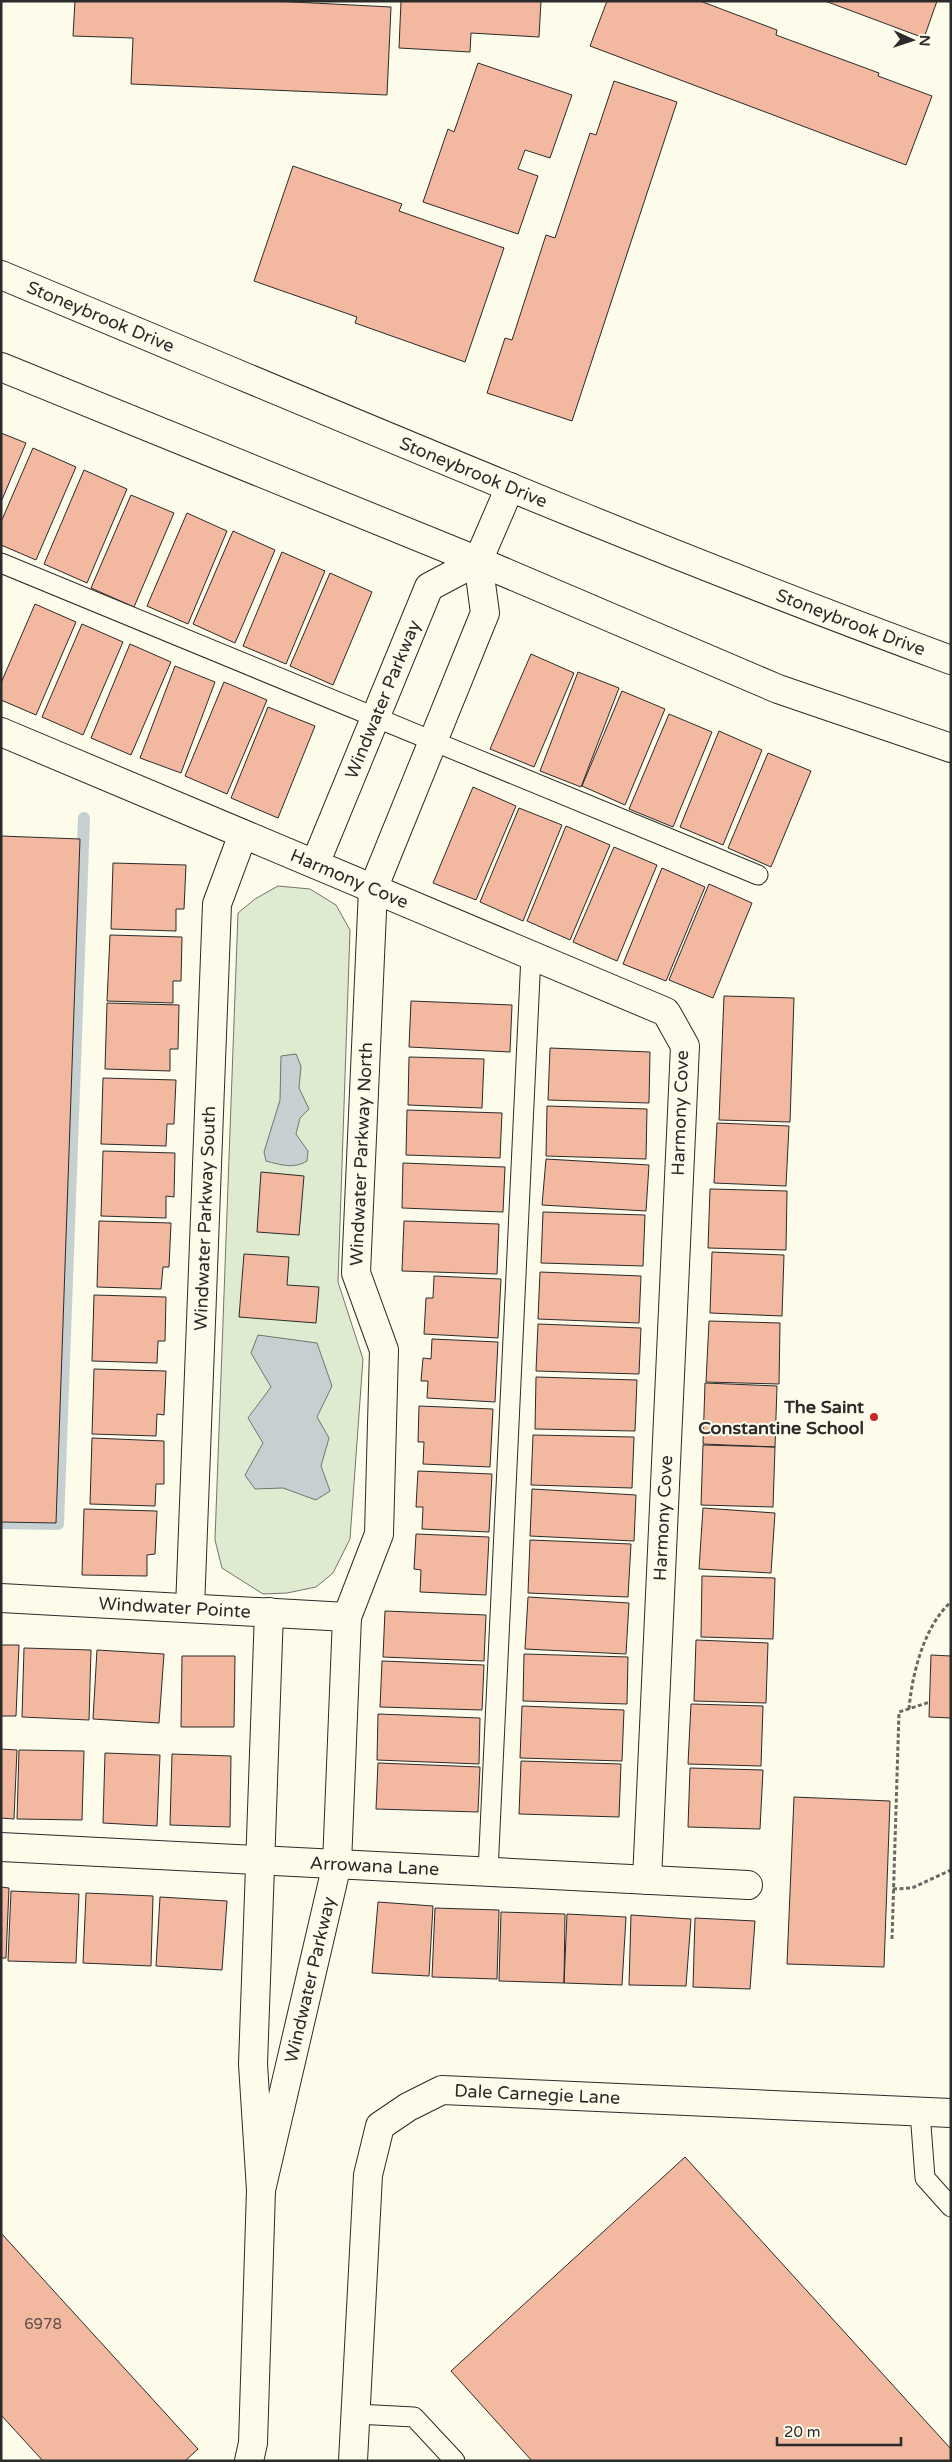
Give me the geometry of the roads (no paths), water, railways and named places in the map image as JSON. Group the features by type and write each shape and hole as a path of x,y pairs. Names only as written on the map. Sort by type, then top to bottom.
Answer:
{"street":[{"name":"Stoneybrook Drive","path":"1,274 510,487 814,610 951,660"},
{"path":"1,367 478,561 778,689 951,748"},
{"path":"373,889 485,613 478,561 510,487"},
{"name":"Windwater Parkway","path":"315,864 428,587 478,561"},
{"name":"Harmony Cove","path":"1,732 666,1012 685,1046 647,1880"},
{"name":"Windwater Parkway South","path":"190,1608 217,904 243,834"},
{"name":"Windwater Parkway North","path":"347,1617 379,1534 384,1350 356,1273 373,889"},
{"name":"Windwater Pointe","path":"1,1598 347,1617"},
{"name":"Windwater Parkway","path":"249,2461 253,2443 261,2190 253,2064 269,1612"},
{"name":"Windwater Parkway","path":"261,2190 337,1864 347,1617"},
{"name":"Arrowana Lane","path":"1,1847 748,1885"},
{"name":"Dale Carnegie Lane","path":"353,2461 368,2175 380,2126 408,2107 442,2090 951,2113"}],"lane":[{"path":"1,564 758,876"},
{"path":"488,1872 531,955"},
{"path":"920,2112 925,2178 951,2207"},
{"path":"356,2414 414,2417 455,2461"}],"waterway":[{"path":"1,1523 58,1524 84,818"}],"place":[{"name":"The Saint Constantine School","path":"874,1417"}]}
